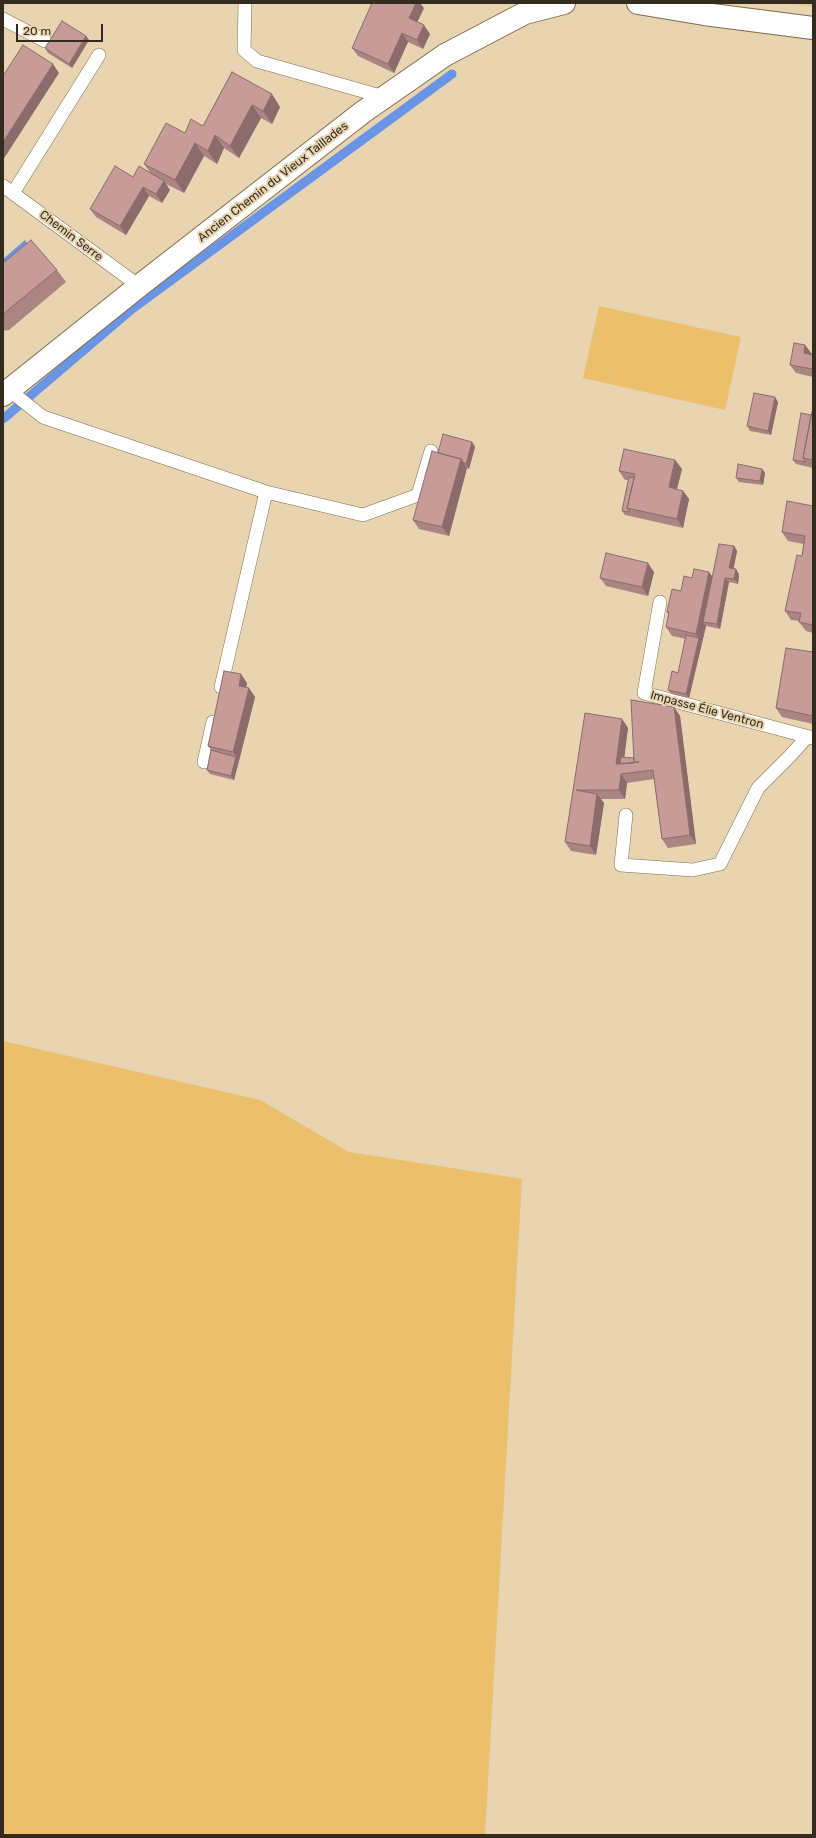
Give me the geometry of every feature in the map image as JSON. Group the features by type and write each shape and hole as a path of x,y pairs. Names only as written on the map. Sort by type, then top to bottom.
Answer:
{"street":[{"name":"Ancien Chemin du Vieux Taillades","path":"6,393 139,286 384,97 445,55 525,13 564,3"},
{"path":"638,3 704,14 813,28"}],"lane":[{"path":"245,3 244,50 257,61 384,97"},
{"path":"3,19 45,42"},
{"path":"8,189 99,55"},
{"name":"Chemin Serre","path":"8,189 139,286"},
{"path":"6,393 43,417 266,492 364,515 418,495 431,451"},
{"path":"204,762 266,492"},
{"name":"Impasse Élie Ventron","path":"660,602 644,693 810,737"},
{"path":"626,815 621,865 693,870 720,864 758,788 810,737"}],"shaded area":[{"path":"785,3 813,3 813,7"},
{"path":"599,306 741,337 725,410 583,378"},
{"path":"3,1041 260,1100 349,1152 522,1179 485,1835 3,1835"}],"water":[{"path":"25,240 32,249 3,274 3,259"}],"building":[{"path":"372,3 416,3 409,18 424,25 417,40 402,33 388,64 352,48"},
{"path":"62,21 86,36 69,64 45,48"},
{"path":"23,45 53,64 3,142 3,76"},
{"path":"232,72 272,94 263,111 252,105 230,146 215,135 208,151 195,143 175,180 144,164 166,123 185,133 191,119 203,126"},
{"path":"115,166 133,177 139,166 164,181 156,194 143,187 120,226 90,209"},
{"path":"31,240 57,270 3,314 3,263"},
{"path":"794,343 805,345 804,353 813,355 813,369 790,365"},
{"path":"754,393 775,397 768,431 747,426"},
{"path":"813,412 813,460 803,458"},
{"path":"801,413 811,415 803,458 806,462 793,460"},
{"path":"443,434 472,442 466,464 461,459 438,453"},
{"path":"624,449 675,460 669,487 683,491 677,519 627,508 635,474 619,471"},
{"path":"432,451 461,459 442,527 413,520"},
{"path":"738,464 762,469 760,481 736,478"},
{"path":"629,477 634,478 627,508 630,512 622,511"},
{"path":"787,501 813,506 813,625 799,622 801,613 785,611 797,555 802,556 805,536 782,532"},
{"path":"719,544 734,546 729,568 736,569 734,579 725,578 717,624 703,622"},
{"path":"606,553 648,563 642,587 600,578"},
{"path":"694,569 709,572 696,634 666,627 669,612 667,612 672,589 681,591 684,576 692,578"},
{"path":"686,635 699,638 686,694 668,690 672,671 678,673"},
{"path":"786,648 813,652 813,716 776,708"},
{"path":"224,671 241,674 239,686 249,688 233,752 208,746"},
{"path":"631,700 674,707 690,835 662,839 653,770 621,774 619,790 576,790 597,794 590,846 565,842 585,713 622,719 616,764 639,762 634,762"},
{"path":"211,750 236,757 231,776 207,770"},
{"path":"621,757 634,758 634,763 620,764"}],"waterway":[{"path":"3,419 132,309 452,74"}]}
